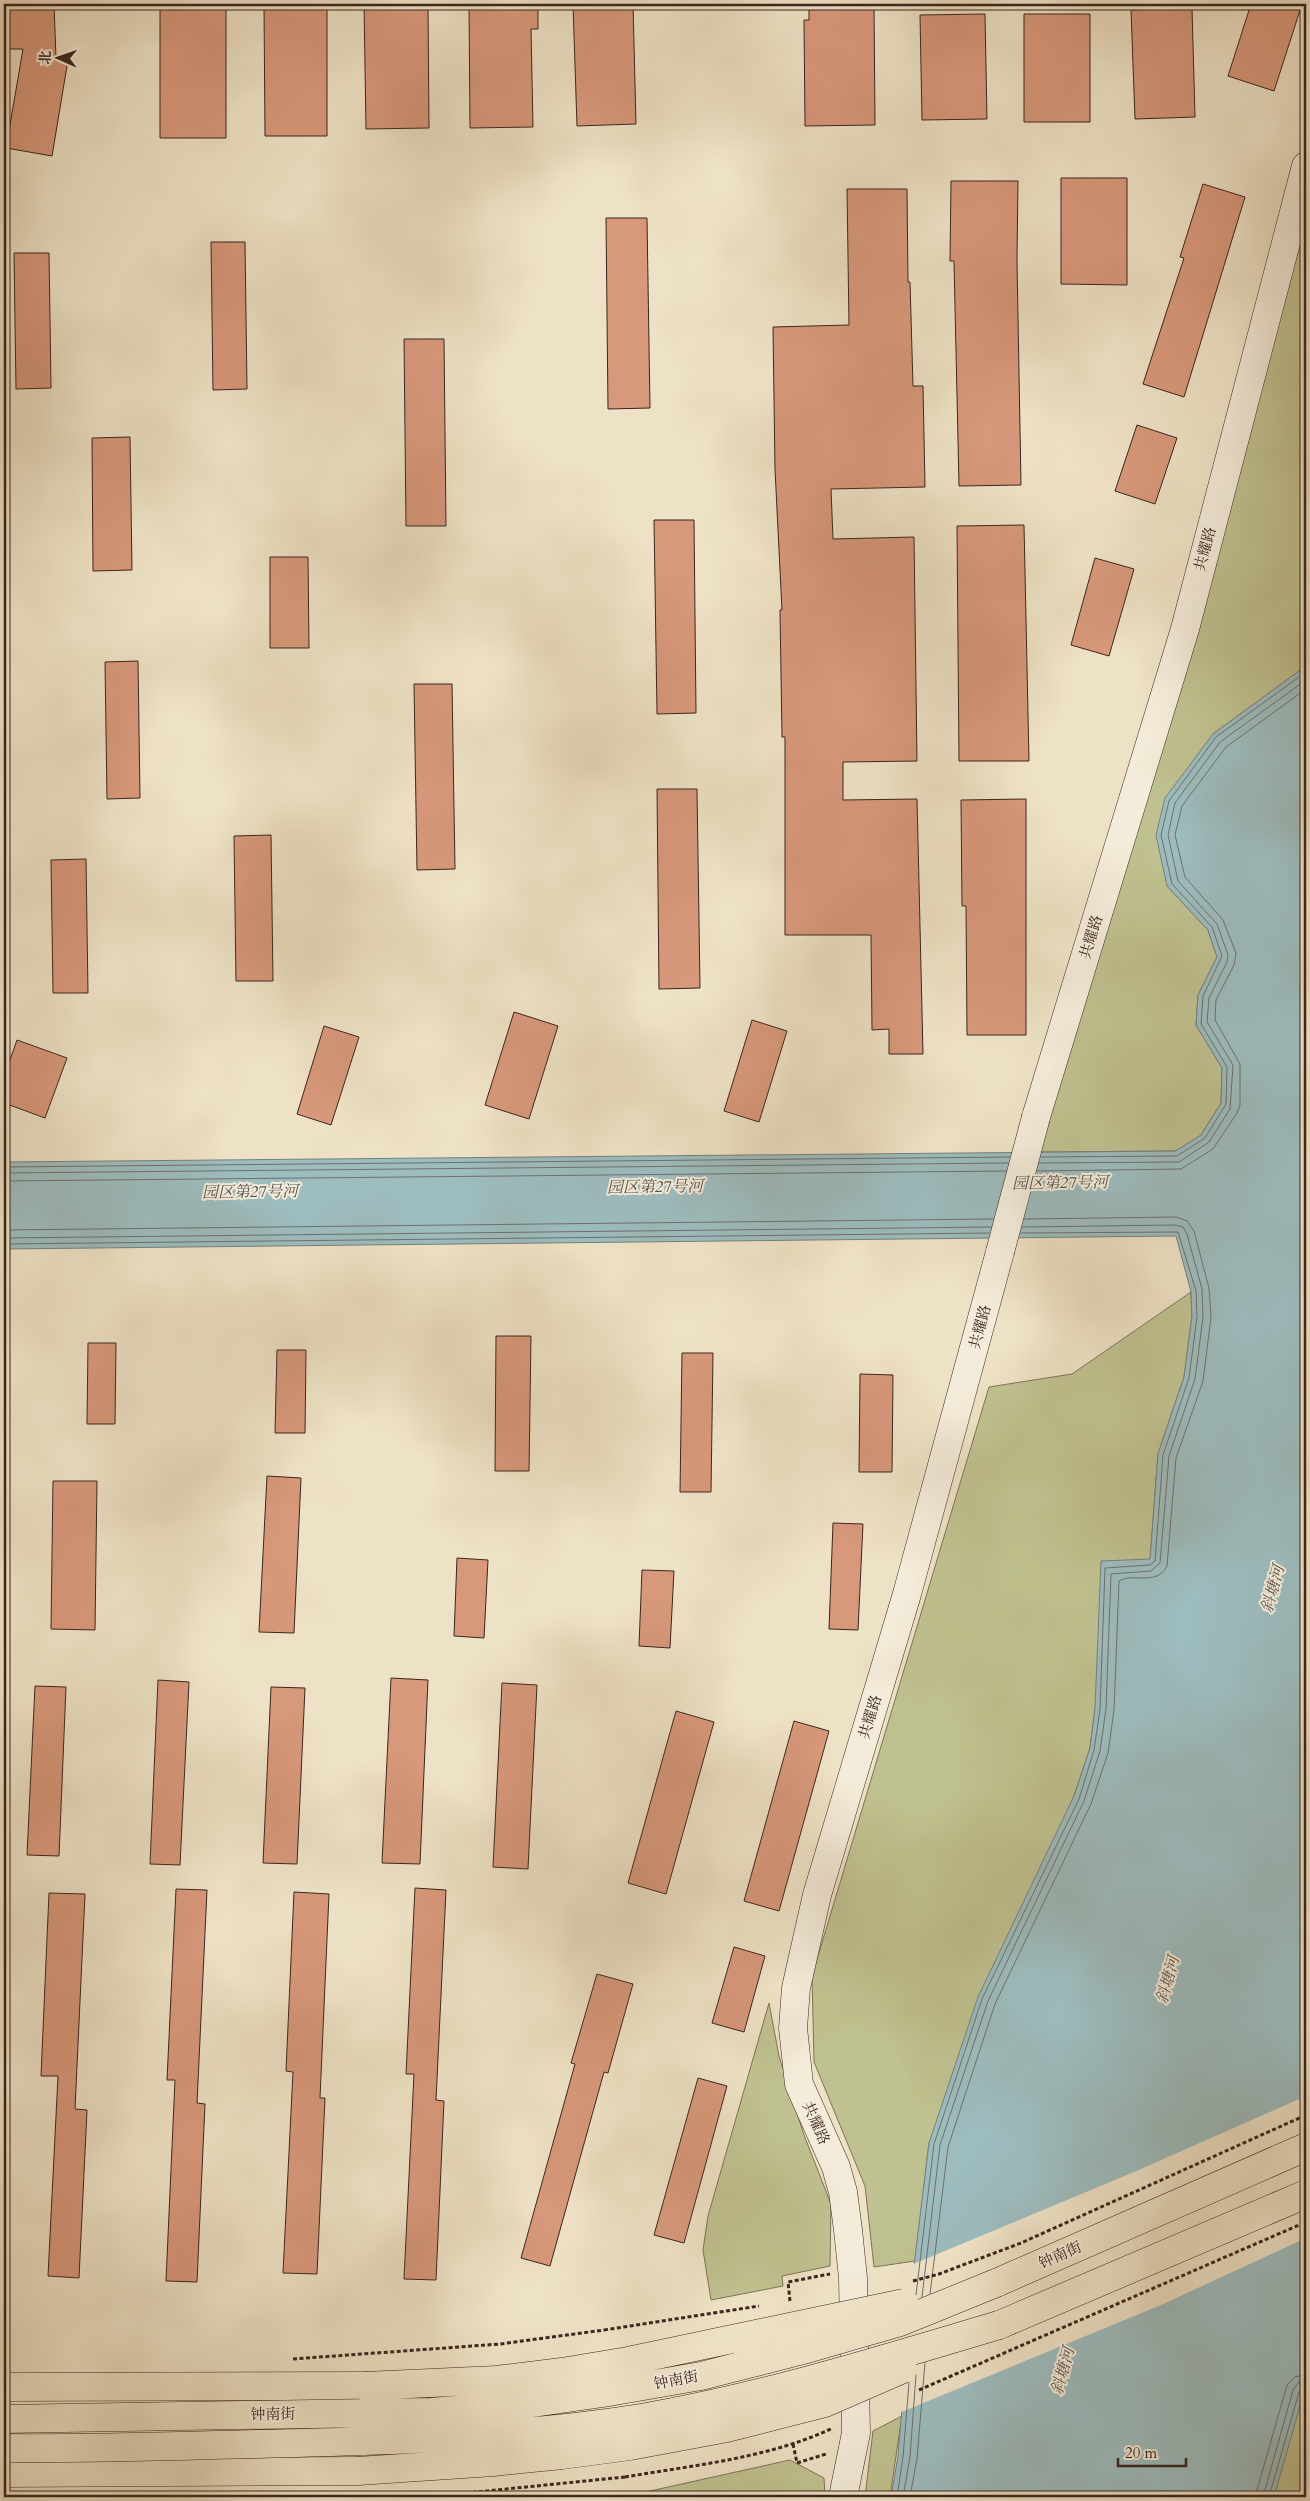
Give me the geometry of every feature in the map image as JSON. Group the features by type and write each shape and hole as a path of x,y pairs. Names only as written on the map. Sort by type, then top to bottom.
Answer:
{"main road":[{"name":"钟南街","path":"4,2419 431,2412 519,2405 700,2376 803,2350 900,2322 996,2283 1306,2147"},
{"name":"钟南街","path":"4,2448 334,2442 482,2436 563,2429 642,2417 806,2383 999,2325 1306,2194"},
{"path":"4,2387 365,2386 496,2380 628,2361 996,2283"},
{"path":"4,2473 358,2471 493,2462 630,2446 727,2428 825,2403 918,2363 999,2325"}],"street":[{"name":"共耀路","path":"843,2497 845,2436 856,2433 852,2270 843,2192 836,2167 799,2084 794,2028 796,1988 818,1895 907,1594 1036,1117 1184,629 1306,166"}],"path":[{"path":"903,2284 939,2274 1021,2243 1306,2115"},
{"path":"917,2390 1306,2222"},
{"path":"780,2303 792,2301 788,2282 852,2270"},
{"path":"289,2360 500,2344 760,2306"},
{"path":"793,2444 796,2463 845,2436"},
{"path":"427,2497 625,2477 748,2455 793,2444 845,2436"}],"green space":[{"path":"1306,169 1306,666 1213,734 1167,886 1208,930 1217,957 1198,995 1196,1025 1222,1068 1221,1103 1201,1135 1176,1151 1036,1152"},
{"path":"1191,1292 1192,1316 1184,1377 1158,1454 1150,1560 1095,1708 1090,1748 1074,1796 929,2143 915,2261 874,2267 865,2186 814,2062 812,1976 989,1387 1072,1374"},
{"path":"769,2003 779,2056 804,2135 831,2204 830,2266 782,2276 783,2286 711,2300 703,2250 708,2216"},
{"path":"1306,2383 1306,2497 1273,2497"},
{"path":"902,2416 890,2497 865,2497 873,2431"},
{"path":"790,2460 824,2478 825,2497 623,2497"}],"water":[{"path":"1306,666 1306,2385 1274,2497 891,2497 898,2456 914,2266 929,2143 978,1997 1074,1796 1090,1748 1095,1708 1101,1561 1150,1559 1158,1454 1184,1377 1192,1316 1191,1292 1176,1236 4,1249 4,1162 1176,1151 1201,1135 1221,1103 1222,1068 1196,1025 1198,995 1217,957 1208,930 1167,886 1156,835 1165,798 1213,734"}],"pier":[{"path":"1306,2096 1306,2238 1161,2305 899,2413 911,2265 1134,2172"}],"building":[{"path":"7,4 54,4 56,58 68,60 52,156 6,148 23,49 8,49"},
{"path":"264,4 327,4 327,136 265,136"},
{"path":"364,4 428,4 429,128 366,129"},
{"path":"469,4 538,4 538,29 531,29 533,127 470,128"},
{"path":"573,4 633,4 636,124 577,126"},
{"path":"809,4 874,4 875,125 805,126 804,20 809,20"},
{"path":"1251,4 1302,4 1274,91 1228,76"},
{"path":"160,8 226,8 226,138 160,138"},
{"path":"1192,8 1195,117 1135,119 1131,10"},
{"path":"985,14 987,119 922,120 920,15"},
{"path":"1024,14 1090,14 1090,122 1024,122"},
{"path":"1061,178 1127,178 1127,285 1061,284"},
{"path":"951,181 1018,181 1017,262 1021,485 959,486 954,261 950,261"},
{"path":"1203,184 1245,197 1184,397 1143,384 1184,258 1180,257"},
{"path":"847,189 907,189 908,282 910,282 913,386 923,386 925,487 831,489 833,539 914,537 917,761 843,762 843,800 917,799 923,1054 889,1054 889,1029 872,1030 871,935 785,935 785,737 782,737 780,610 782,610 775,469 773,327 849,325"},
{"path":"606,218 647,218 650,408 608,409"},
{"path":"211,242 245,242 247,389 213,390"},
{"path":"14,253 49,253 51,388 16,389"},
{"path":"404,339 444,339 446,526 406,526"},
{"path":"1137,425 1177,438 1155,504 1115,491"},
{"path":"130,437 132,570 93,571 92,438"},
{"path":"654,520 694,520 696,713 657,714"},
{"path":"1024,525 1029,761 959,761 957,526"},
{"path":"270,557 308,557 309,648 270,648"},
{"path":"1095,558 1134,569 1109,656 1071,645"},
{"path":"138,661 140,798 107,799 105,662"},
{"path":"414,684 452,684 455,869 417,870"},
{"path":"657,789 697,789 700,988 659,989"},
{"path":"1026,799 1026,1035 967,1035 966,906 962,906 961,800"},
{"path":"271,835 273,981 236,981 234,836"},
{"path":"86,859 88,993 53,993 51,860"},
{"path":"514,1012 558,1026 529,1119 485,1105"},
{"path":"752,1020 787,1031 759,1122 724,1111"},
{"path":"324,1026 359,1037 331,1125 297,1114"},
{"path":"17,1040 67,1058 45,1118 4,1103 4,1077"},
{"path":"496,1336 531,1336 529,1471 495,1471"},
{"path":"88,1343 116,1343 115,1424 87,1424"},
{"path":"277,1350 306,1350 305,1433 275,1433"},
{"path":"682,1353 713,1353 711,1492 680,1492"},
{"path":"860,1374 893,1375 892,1472 859,1472"},
{"path":"267,1476 301,1478 294,1633 259,1632"},
{"path":"53,1481 97,1481 95,1630 51,1629"},
{"path":"833,1523 863,1524 858,1630 829,1629"},
{"path":"457,1558 488,1560 484,1638 454,1636"},
{"path":"642,1570 674,1571 670,1648 639,1646"},
{"path":"391,1678 428,1680 420,1864 382,1863"},
{"path":"158,1680 189,1682 180,1865 150,1864"},
{"path":"502,1683 537,1685 528,1869 493,1867"},
{"path":"35,1686 66,1687 59,1856 27,1855"},
{"path":"271,1687 305,1688 297,1864 263,1863"},
{"path":"676,1711 714,1722 666,1894 628,1883"},
{"path":"794,1721 829,1731 779,1911 744,1901"},
{"path":"415,1888 446,1890 436,2100 444,2101 436,2280 404,2279 414,2074 406,2074"},
{"path":"176,1889 207,1890 197,2103 205,2104 197,2282 166,2281 175,2080 167,2080"},
{"path":"294,1892 329,1894 320,2098 325,2098 317,2274 283,2273 293,2072 286,2071"},
{"path":"49,1893 85,1894 75,2109 87,2110 79,2278 48,2276 58,2076 41,2076"},
{"path":"734,1947 765,1956 744,2032 712,2023"},
{"path":"597,1974 633,1984 608,2073 604,2072 550,2266 521,2258 575,2064 571,2063"},
{"path":"698,2078 727,2086 684,2243 654,2235"}],"water label":[{"name":"园区第27号河","path":"1060,1183"},
{"name":"园区第27号河","path":"655,1187"},
{"name":"园区第27号河","path":"250,1192"},
{"name":"斜塘河","path":"1273,1589"},
{"name":"斜塘河","path":"1168,1980"},
{"name":"斜塘河","path":"1063,2371"}]}
